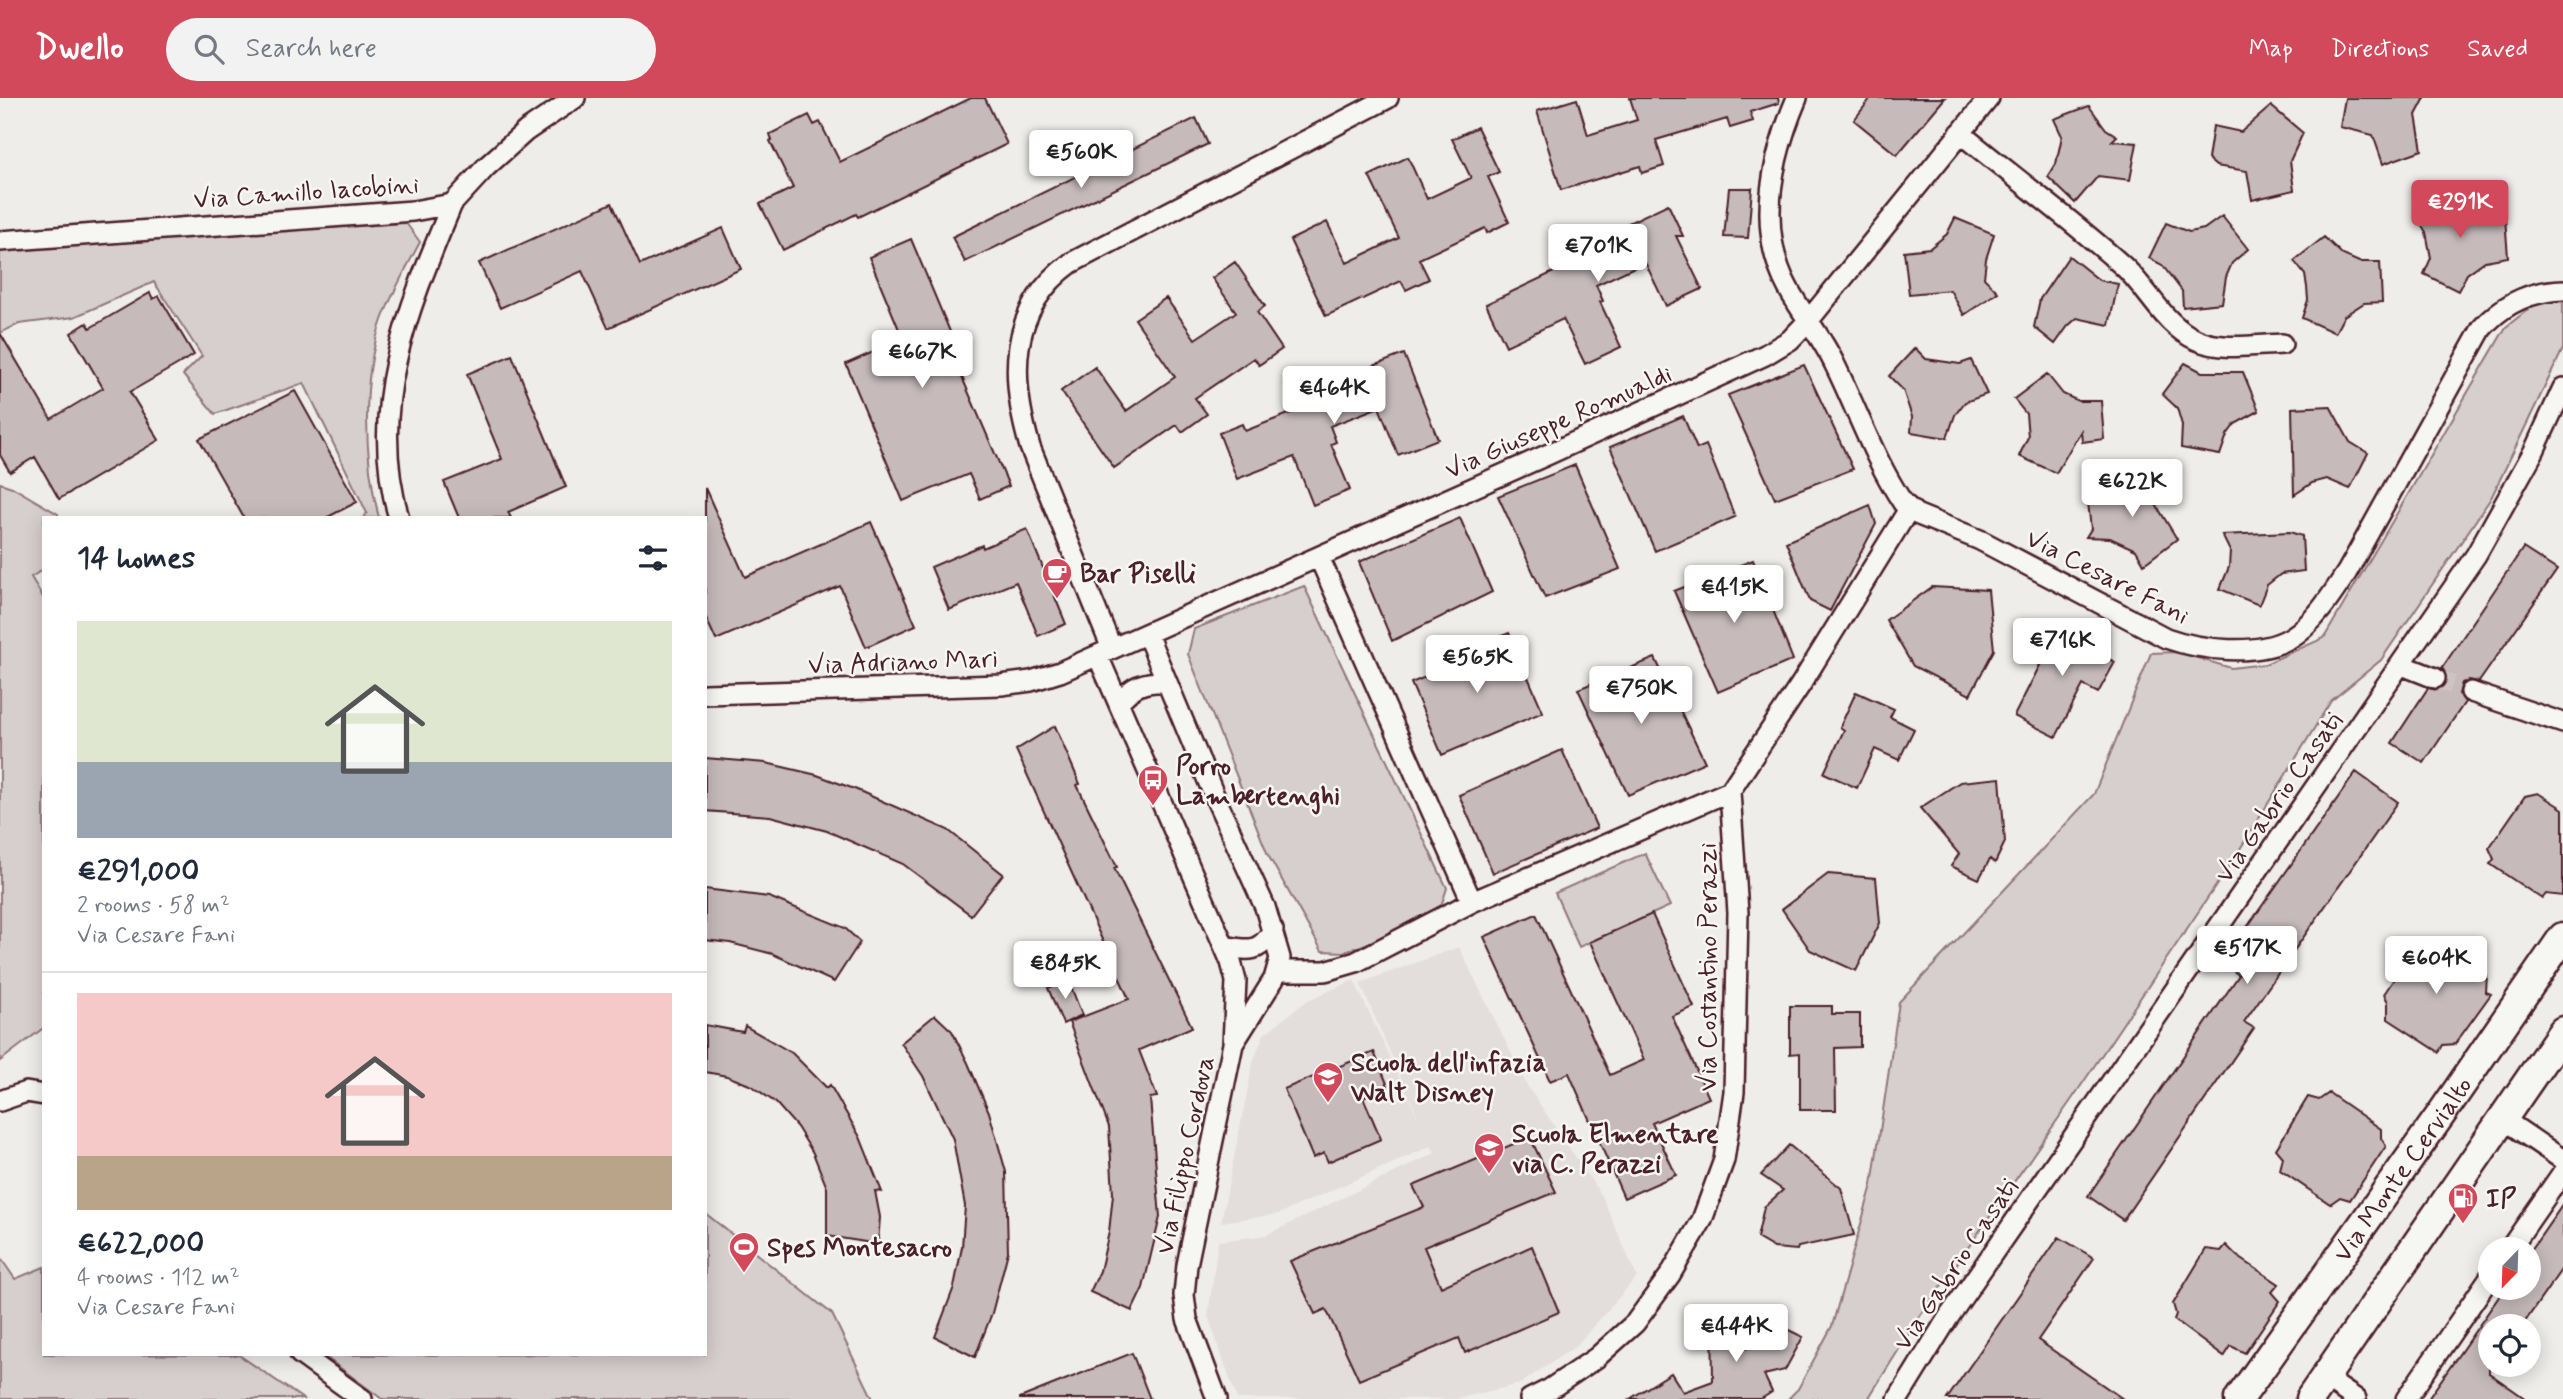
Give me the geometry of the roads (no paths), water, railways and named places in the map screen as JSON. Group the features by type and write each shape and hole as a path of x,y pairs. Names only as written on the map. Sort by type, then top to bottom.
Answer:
{"street":[{"name":"Via Camillo Iacobini","path":"0,241 427,210 452,204 486,167 526,131 575,98"},
{"path":"1233,1044 1236,981 1225,946 1119,702 1105,653 1030,447 1024,426 1017,368 1021,334 1030,310 1047,284 1071,263 1388,98"},
{"path":"1147,634 1273,930 1279,948 1278,971 1325,971 1347,965 1472,902 1730,791 1801,684 1909,509 1898,495 1833,362 1788,287 1778,265 1770,230 1773,180 1797,98"},
{"path":"1809,320 1989,98"},
{"path":"1960,133 2122,265 2147,291 2174,326 2187,335 2204,343 2221,346 2282,344"},
{"path":"399,516 386,447 389,398 409,312 452,204"},
{"name":"Via Cesare Fani","path":"1909,509 1980,540 2166,638 2225,650 2281,643 2303,628 2339,585 2482,328 2498,313 2520,299 2563,290"},
{"name":"Via Giuseppe Romualdi","path":"1147,634 1765,355 1790,341 1809,320"},
{"name":"Via Gabrio Casati","path":"1898,1399 1948,1318 2402,665 2492,529 2534,451 2563,388"},
{"path":"1319,557 1472,902"},
{"name":"Via Adriano Mari","path":"707,695 1001,685 1046,677 1147,634"},
{"path":"2402,665 2435,678"},
{"path":"1119,702 1134,686 1144,682 1167,682"},
{"path":"2472,692 2563,723"},
{"name":"Via Costantino Perazzi","path":"1530,1399 1596,1358 1644,1311 1670,1275 1702,1220 1720,1172 1731,1125 1736,1058 1738,913 1730,791"},
{"path":"1225,946 1244,950 1262,946 1273,930"},
{"name":"Via Monte Cervialto","path":"2239,1399 2563,937"},
{"name":"Via Filippo Cordova","path":"1217,1399 1187,1319 1185,1285 1197,1210 1233,1044 1278,971"},
{"name":"Via Monte Cervialto","path":"2356,1399 2317,1389 2563,1031"},
{"path":"0,1101 26,1093 42,1095"},
{"name":"Via Monte Cervialto","path":"2503,1118 2563,1160"},
{"path":"2518,1237 2563,1172"},
{"path":"2406,1399 2478,1294"},
{"path":"303,1356 362,1399"}],"tunnel":[{"path":"2435,678 2471,692"}],"place":[{"name":"Bar Piselli","path":"1057,600"},
{"name":"Porro Lambertenghi","path":"1153,807"},
{"name":"Scuola dell'infazia Walt Disney","path":"1328,1104"},
{"name":"Scuola Elmentare via C. Perazzi","path":"1489,1175"},
{"name":"IP","path":"2463,1225"},
{"name":"Spes Montesacro","path":"744,1274"}]}
